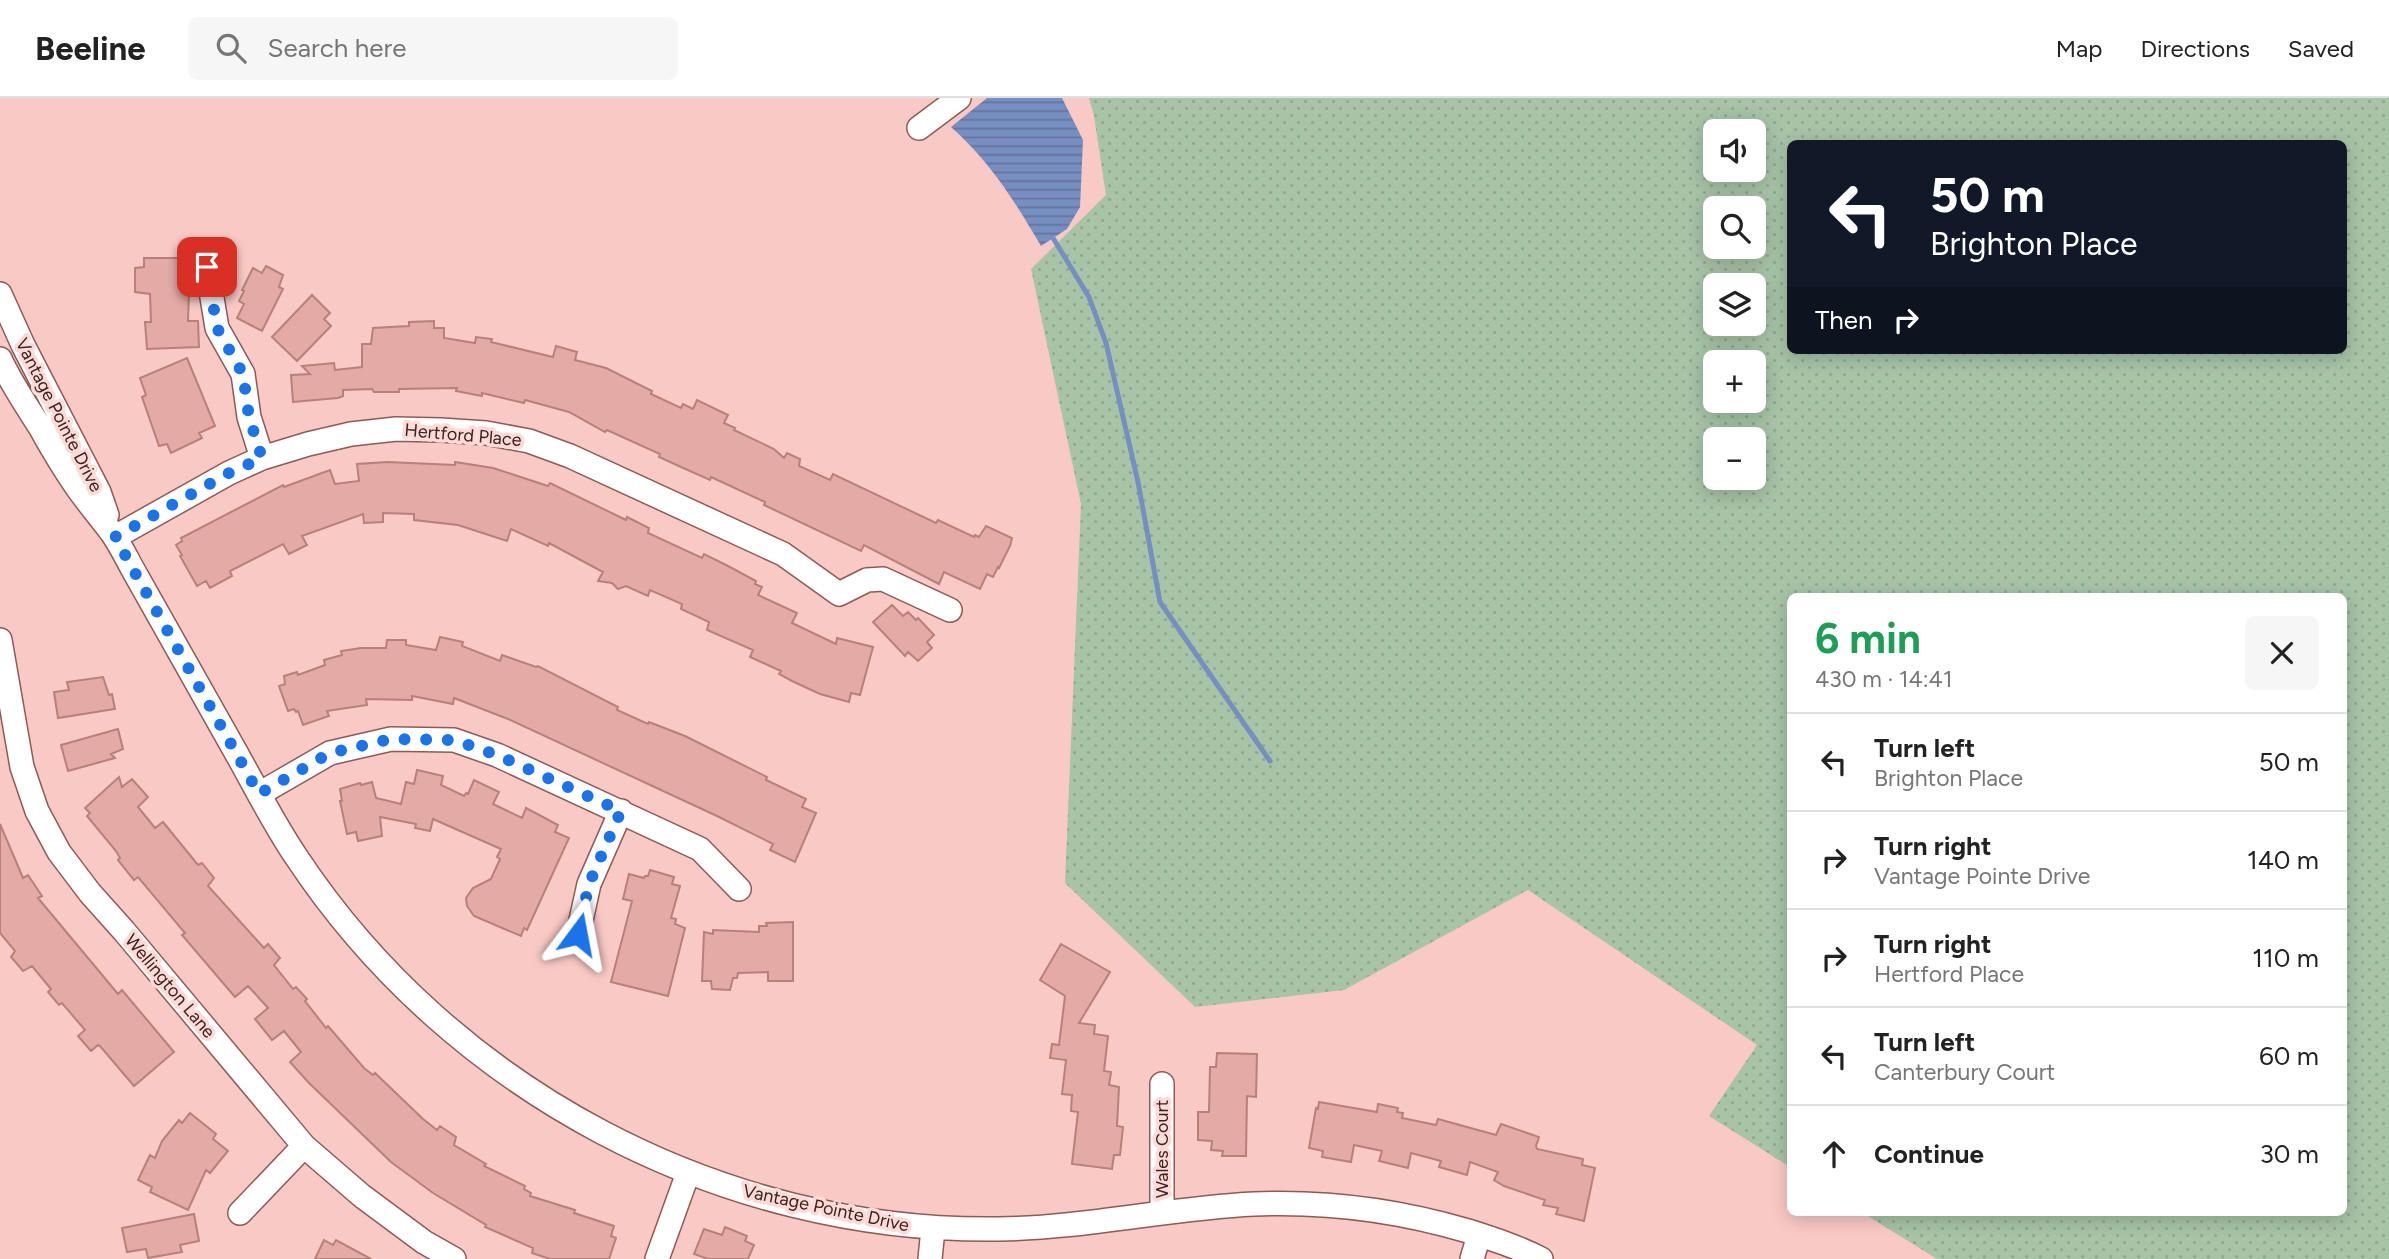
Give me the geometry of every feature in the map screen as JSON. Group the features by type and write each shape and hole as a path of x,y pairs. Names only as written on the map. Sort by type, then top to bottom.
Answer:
{"street":[{"path":"919,128 959,98"},
{"path":"207,267 217,328 243,374 249,417 262,458"},
{"name":"Vantage Pointe Drive","path":"0,294 23,345 99,492 115,537"},
{"name":"Vantage Pointe Drive","path":"0,359 74,484 115,537 296,857 340,917 388,971 440,1022 555,1107 620,1143 688,1173 784,1203 882,1223 933,1229 1062,1227 1162,1213 1252,1205 1323,1203 1427,1219 1523,1250 1541,1259"},
{"name":"Hertford Place","path":"115,537 229,473 262,458 308,444 351,434 396,429 474,432 529,441 570,457 783,554 839,594 867,580 883,579 950,610"},
{"name":"Wellington Lane","path":"0,640 22,767 37,811 58,852 90,894 304,1146 420,1251 454,1259"},
{"path":"259,794 330,753 391,739 454,740 497,755 700,849 739,889"},
{"path":"578,934 589,884 621,811"},
{"name":"Wales Court","path":"1162,1084 1162,1213"},
{"path":"240,1213 304,1146"},
{"path":"657,1259 688,1173"},
{"path":"930,1259 933,1229"},
{"path":"1472,1259 1479,1235"}],"green space":[{"path":"1089,98 2389,98 2389,1259 1937,1259 1868,1216 2347,1216 2347,593 1787,593 1787,1165 1709,1116 1757,1045 1528,890 1344,990 1195,1007 1065,883 1081,504 1031,269 1106,195"}],"water":[{"path":"987,98 1062,98 1083,140 1080,207 1067,229 1041,246 1001,183 978,154 951,127"}],"building":[{"path":"144,258 190,260 190,269 193,269 193,293 189,293 188,321 198,321 199,347 147,349 145,322 151,322 150,294 135,292 135,268 144,267"},
{"path":"266,266 283,275 279,287 283,289 262,331 237,318 244,304 239,301 244,291 242,290 253,268 262,273"},
{"path":"312,295 330,313 324,319 331,326 297,361 272,337"},
{"path":"434,321 434,328 444,328 444,338 475,343 476,337 492,339 491,342 553,357 556,346 577,352 575,360 606,368 681,408 683,404 693,409 697,400 728,415 724,423 735,428 734,430 774,449 784,458 787,453 800,459 799,466 830,480 833,474 936,523 938,520 974,537 979,537 986,526 1012,538 1010,546 993,577 987,574 980,589 944,572 939,584 864,545 861,551 764,505 765,502 659,457 660,454 607,430 605,432 569,412 525,400 524,403 482,393 482,396 456,391 457,388 399,389 399,392 343,390 343,396 338,398 293,402 291,375 310,374 302,366 334,363 335,370 362,367 362,344 371,344 373,328 409,326 409,322"},
{"path":"187,358 215,426 199,433 202,438 171,453 167,444 159,446 142,397 146,395 140,378"},
{"path":"387,462 455,465 455,462 493,468 548,486 550,483 626,520 627,517 649,528 648,533 702,558 704,554 756,581 755,584 762,587 758,595 797,613 792,623 836,644 837,638 873,647 860,695 851,693 849,702 820,694 792,681 779,674 781,671 750,657 753,650 707,630 709,622 681,609 682,604 650,590 648,596 626,586 618,589 612,583 598,581 603,572 549,543 548,546 511,529 507,541 458,525 414,520 414,514 383,513 383,522 364,523 363,514 302,536 307,545 289,554 283,544 230,571 232,576 210,588 206,581 197,586 180,556 182,555 176,545 182,541 181,538 283,485 284,487 330,470 335,484 359,481 357,464"},
{"path":"892,605 903,616 908,612 916,620 918,618 934,635 927,642 932,648 918,661 908,652 905,656 873,622"},
{"path":"440,637 463,642 462,646 500,661 502,655 538,666 618,707 617,710 685,736 806,799 802,807 816,813 795,862 770,850 773,844 717,816 508,719 454,698 453,704 412,696 412,700 366,699 367,705 327,711 329,716 303,725 298,711 288,711 279,686 285,684 284,676 297,672 298,675 325,665 324,660 342,655 341,651 386,648 387,640 406,640 406,645 436,650"},
{"path":"103,677 109,695 112,694 115,709 58,718 54,692 69,690 67,682"},
{"path":"118,729 123,749 111,754 115,758 68,771 61,745"},
{"path":"417,770 443,776 441,785 464,796 468,794 474,780 499,792 493,804 522,818 526,808 558,825 555,832 569,838 527,930 524,928 521,936 474,916 467,906 466,898 473,888 491,879 500,859 497,857 501,849 433,819 430,831 415,828 416,824 380,817 382,836 358,841 356,832 347,834 340,789 372,782 376,798 401,804 406,782 414,784"},
{"path":"119,777 122,787 132,779 148,797 138,807 155,828 163,822 198,865 202,863 214,878 208,886 264,948 268,944 280,958 274,965 293,989 296,987 307,999 305,1001 326,1028 328,1026 364,1068 373,1075 375,1073 437,1130 440,1126 456,1137 454,1145 486,1164 484,1166 525,1186 524,1189 531,1193 530,1196 614,1226 611,1236 616,1238 609,1259 550,1259 532,1253 533,1248 485,1227 486,1225 433,1193 391,1162 309,1083 290,1062 301,1052 284,1031 272,1040 255,1019 268,1008 248,986 235,997 182,935 185,933 138,877 134,880 118,860 120,858 116,851 87,816 90,813 85,808"},
{"path":"0,824 23,878 28,875 42,896 38,898 118,994 122,990 174,1052 134,1086 100,1046 91,1051 78,1036 85,1030 62,1003 59,1005 48,992 51,989 32,966 23,971 11,957 15,951 0,933"},
{"path":"650,870 674,877 672,884 680,886 671,918 676,919 675,924 685,928 668,996 611,982 632,901 623,899 629,874 644,878"},
{"path":"793,922 793,981 768,981 768,972 738,973 737,978 733,978 730,990 712,989 711,981 702,981 704,932 759,932 759,926 767,926 766,923"},
{"path":"1061,944 1110,972 1079,1023 1095,1025 1094,1034 1108,1036 1104,1071 1111,1072 1109,1085 1119,1087 1117,1126 1123,1127 1120,1155 1114,1155 1112,1169 1072,1164 1078,1112 1071,1111 1072,1095 1062,1094 1066,1060 1050,1058 1052,1044 1059,1045 1065,996 1040,980"},
{"path":"1217,1053 1257,1054 1256,1097 1247,1096 1246,1156 1222,1156 1223,1151 1211,1150 1212,1141 1198,1140 1198,1112 1209,1112 1210,1067 1216,1067"},
{"path":"1319,1102 1377,1112 1378,1104 1398,1108 1397,1112 1403,1113 1402,1118 1436,1125 1438,1119 1496,1135 1501,1124 1539,1137 1537,1149 1583,1159 1582,1165 1595,1168 1584,1221 1556,1214 1558,1208 1543,1205 1545,1200 1504,1186 1494,1180 1498,1172 1470,1162 1467,1175 1439,1167 1441,1161 1411,1153 1408,1168 1379,1161 1382,1151 1354,1145 1351,1162 1322,1157 1323,1151 1309,1148"},
{"path":"190,1113 216,1134 213,1139 228,1151 210,1173 206,1170 188,1210 150,1192 152,1187 138,1180 150,1155 155,1158 162,1141 179,1120 182,1123"},
{"path":"194,1214 199,1241 180,1245 182,1252 148,1258 146,1249 127,1252 122,1228"},
{"path":"725,1227 747,1236 745,1241 754,1245 748,1259 708,1259 694,1254 704,1229 722,1235"},
{"path":"324,1240 333,1245 336,1240 371,1259 315,1259"}],"waterway":[{"path":"1053,238 1089,297 1106,343 1138,482 1160,602 1270,761"}],"route":[{"path":"207,267 217,328 242,371 249,417 262,458 229,473 115,537 259,794 330,753 391,739 454,740 497,755 621,811 589,884 578,934"}]}
